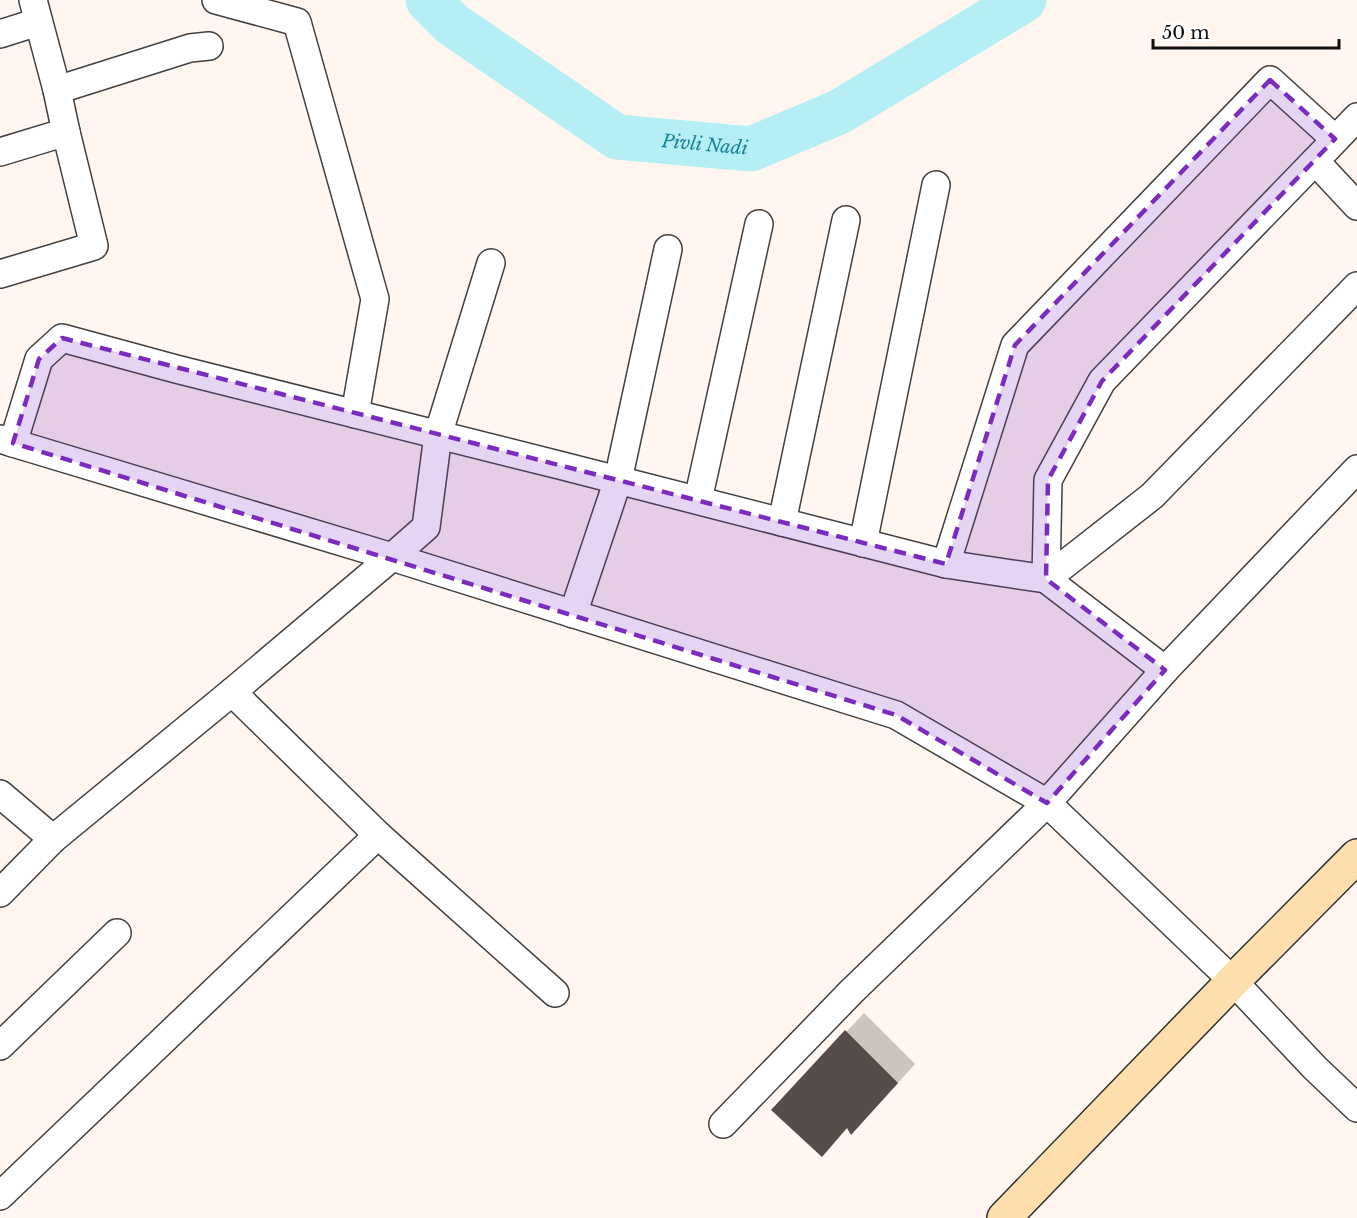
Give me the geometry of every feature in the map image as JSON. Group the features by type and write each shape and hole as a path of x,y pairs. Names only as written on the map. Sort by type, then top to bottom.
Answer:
{"street":[{"path":"216,0 297,22 375,299 355,414"},
{"path":"0,34 35,11 57,90 94,246 0,274"},
{"path":"57,90 190,48 209,46"},
{"path":"946,564 1016,345 1270,80 1335,139"},
{"path":"1046,579 1048,480 1102,381 1357,117"},
{"path":"0,152 66,132"},
{"path":"1315,161 1357,206"},
{"path":"863,543 936,184"},
{"path":"782,522 846,220"},
{"path":"698,501 759,224"},
{"path":"573,614 618,480 668,249"},
{"path":"0,893 53,839 232,692 426,527 438,435 491,263"},
{"path":"1046,579 1152,496 1357,286"},
{"path":"1165,670 1046,579 946,564 62,338 39,359 7,441 896,715 1047,803 1233,981 1315,1068 1357,1108"},
{"path":"723,1124 852,991 1047,803 1165,670 1357,469"},
{"path":"232,692 378,836 555,993"},
{"path":"0,794 53,839"},
{"path":"0,1196 378,836"},
{"path":"1004,1218 1357,856"},
{"path":"0,1046 117,933"}],"highlighted area":[{"path":"1270,80 1335,139 1102,381 1048,480 1046,579 1165,670 1047,803 896,715 13,443 39,359 62,338 946,564 1015,345"}],"building":[{"path":"845,1030 898,1083 851,1135 847,1128 822,1157 771,1110"}],"waterway":[{"name":"Pivli Nadi","path":"428,0 452,24 617,137 751,149 839,112 1024,0"}]}
